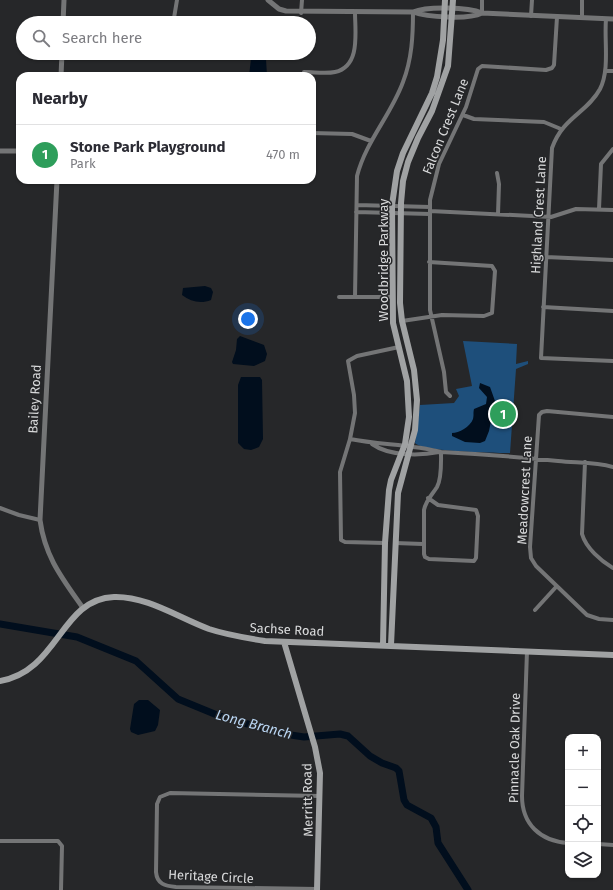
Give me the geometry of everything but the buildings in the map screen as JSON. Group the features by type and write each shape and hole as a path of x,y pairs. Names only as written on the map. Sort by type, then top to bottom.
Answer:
{"main road":[{"name":"Woodbridge Parkway","path":"383,645 385,543 391,480 404,446 409,417 409,400 406,375 393,323 392,205 397,170 402,153 432,93 437,77 441,61 445,0"},
{"name":"Woodbridge Parkway","path":"390,645 398,493 415,430 417,388 402,321 400,303 400,213 403,181 408,162 432,111 448,66 453,0"},
{"name":"Sachse Road","path":"0,681 21,674 32,667 48,653 68,622 83,608 105,599 127,598 143,602 209,629 228,635 265,641 613,655"},
{"name":"Merritt Road","path":"284,642 315,747 320,773 317,890"}],"street":[{"path":"63,16 64,0"},
{"path":"174,16 177,0"},
{"path":"268,0 279,10 301,12 413,12 420,9 452,13 475,10 482,13 613,19"},
{"path":"301,12 302,0"},
{"path":"482,0 482,13"},
{"path":"531,16 532,0"},
{"path":"582,0 582,18"},
{"path":"304,72 336,72 345,67 352,59 355,47 355,12"},
{"path":"355,297 357,176 362,158 370,141 403,82 410,58 413,12"},
{"name":"Falcon Crest Lane","path":"450,396 446,392 443,367 431,317 429,262 430,210 432,186 438,164 463,115 479,68 546,70 554,67 557,17"},
{"name":"Highland Crest Lane","path":"606,19 605,70 603,82 596,94 562,129 551,152 541,358 613,361"},
{"path":"61,72 62,60"},
{"path":"605,70 613,71"},
{"path":"463,115 474,119 544,122 562,129"},
{"path":"316,133 352,134 370,141"},
{"path":"599,209 601,164 613,149"},
{"path":"0,151 16,151"},
{"path":"497,173 499,184 498,214"},
{"name":"Bailey Road","path":"57,184 40,520 43,541 50,557 83,608"},
{"path":"356,205 401,205 430,210 548,216 556,216 576,209 613,210"},
{"path":"356,212 400,213 430,210"},
{"path":"546,257 613,260"},
{"path":"402,321 447,314 491,315 493,308 494,267 490,265 429,262"},
{"path":"339,297 392,297"},
{"path":"543,307 613,311"},
{"path":"385,543 345,542 340,538 340,472 350,439 355,403 348,360 357,356 399,347"},
{"name":"Meadowcrest Lane","path":"613,416 547,411 540,413 536,458 531,558 536,566 556,587 587,615 599,619 613,620"},
{"path":"350,439 372,443 380,442 441,452 599,463 613,467"},
{"path":"372,443 378,448 401,453 427,455 441,452"},
{"path":"428,498 438,505 476,510 478,516 476,558 470,561 429,559 425,557 424,554 424,510 428,498 439,482 441,452"},
{"path":"586,462 582,534 584,541 589,547 606,564 613,568"},
{"path":"0,508 19,516 40,520"},
{"path":"395,543 423,544"},
{"path":"535,610 556,587"},
{"name":"Pinnacle Oak Drive","path":"527,651 522,796 524,814 530,825 540,835 556,842 565,843"},
{"name":"Heritage Circle","path":"317,890 176,887 161,884 157,879 156,872 157,804 160,797 170,794 320,796"},
{"path":"0,841 58,841 61,843 61,890"},
{"path":"601,844 613,845"}],"shaded area":[{"path":"251,60 266,60 267,72 249,72"},
{"path":"205,286 211,288 213,292 211,300 196,302 182,295 183,288"},
{"path":"240,336 264,345 267,354 265,361 254,366 233,364 232,362 236,350 237,339"},
{"path":"463,341 517,344 516,364 528,361 528,364 516,369 510,453 444,450 421,446 415,443 420,405 454,403 459,396 456,389 472,386"},
{"path":"241,377 260,377 262,380 263,439 259,447 251,450 244,449 238,443 238,385"},
{"path":"480,383 490,387 495,401 489,431 485,441 480,443 465,442 452,436 452,433 461,431 467,427 472,422 474,409 486,404 487,397 479,388"},
{"path":"139,700 148,700 160,710 158,725 155,731 138,735 131,732 130,729 134,704"}],"waterway":[{"name":"Long Branch","path":"0,624 77,637 136,661 178,699 217,715 278,733 304,737 340,734 348,736 370,756 382,763 396,768 399,771 404,800 407,805 431,818 436,827 438,843 468,890"}],"place":[{"name":"Stone Park Playground","path":"503,414"}]}
